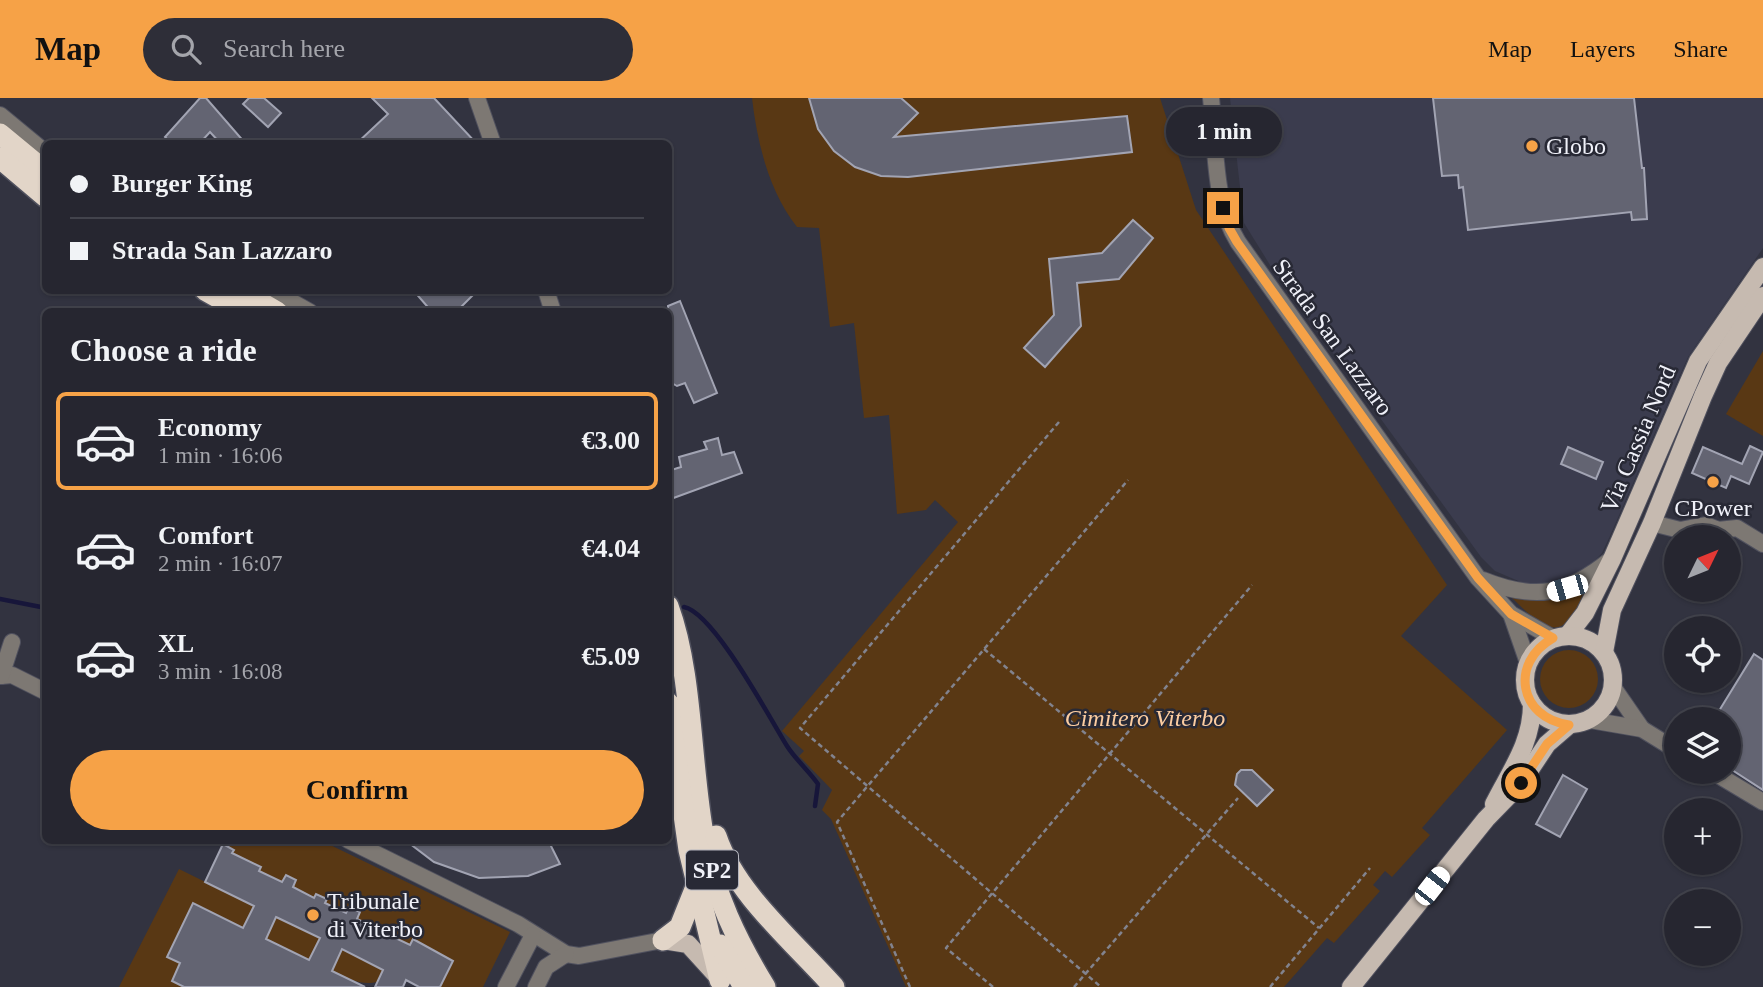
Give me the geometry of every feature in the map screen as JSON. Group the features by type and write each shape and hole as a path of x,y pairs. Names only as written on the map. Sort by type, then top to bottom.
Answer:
{"highway":[{"path":"0,134 42,169"},
{"path":"0,158 42,194"},
{"path":"212,294 237,308"},
{"path":"246,294 270,308"},
{"name":"SP2","path":"672,629 692,743 704,840 724,911 738,943 765,987"},
{"name":"SP2","path":"672,730 696,885 720,983"},
{"path":"692,743 723,859 739,882 834,987"},
{"path":"663,940 680,927 696,885"},
{"name":"SP2","path":"702,909 744,987"}],"main road":[{"name":"Via Cassia Nord","path":"1528,663 1534,653 1561,637 1585,613 1612,559 1698,361 1763,267"},
{"name":"Via Cassia Nord","path":"1613,687 1610,663 1604,652 1612,610 1652,523 1718,363 1763,296"},
{"path":"1561,637 1587,639 1604,652"},
{"path":"1486,819 1525,747 1530,732 1532,704 1525,682 1528,663"},
{"path":"1351,987 1486,819 1521,783 1556,733 1569,725 1590,720 1608,702 1613,687"},
{"path":"1532,704 1551,720 1569,725"},
{"path":"1362,987 1395,933"},
{"path":"663,940 688,944 720,983"}],"street":[{"path":"477,98 492,140"},
{"name":"Strada San Lazzaro","path":"1211,98 1223,208 1229,228 1478,578 1511,614 1561,637"},
{"path":"0,116 42,150"},
{"path":"278,294 303,308"},
{"path":"1652,523 1680,530 1706,525 1718,530 1737,528 1763,544"},
{"path":"1478,578 1520,592 1553,592 1582,582 1612,559"},
{"name":"Strada San Lazzaro","path":"1511,614 1528,663"},
{"path":"12,642 1,677 12,675 42,690"},
{"path":"1613,687 1642,729"},
{"path":"1590,720 1642,729 1664,743"},
{"path":"1733,784 1763,802"},
{"path":"356,844 518,924 566,954 579,956 663,940"},
{"path":"506,987 533,935"},
{"path":"536,987 546,967 566,954"}],"path":[{"path":"1059,422 800,728 1101,987"},
{"path":"910,987 837,822 1128,480"},
{"path":"993,987 946,948 1252,585"},
{"path":"984,649 1319,928"},
{"path":"1074,987 1238,798"},
{"path":"1270,987 1370,868"}],"shaded area":[{"path":"1230,98 1763,98 1763,248 1688,357 1602,553 1588,568 1560,583 1528,585 1495,571 1481,557 1275,273 1244,223"}],"green space":[{"name":"Cimitero Viterbo","path":"752,98 1160,98 1196,210 1447,585 1401,636 1507,730 1422,828 1430,835 1392,877 1385,871 1373,885 1380,891 1334,943 1327,938 1284,987 906,987 831,819 822,810 832,790 799,756 804,751 782,731 958,522 935,500 926,510 897,514 889,415 864,418 854,323 830,327 819,228 797,227 779,198 761,149"},
{"path":"1763,351 1763,436 1726,414"},
{"path":"1592,582 1574,614 1558,627 1538,621 1509,595"},
{"path":"1563,650 1575,650 1590,658 1598,673 1598,685 1590,700 1575,708 1563,708 1548,700 1540,685 1540,673 1548,658"},
{"path":"223,844 328,844 510,932 483,987 440,987 451,965 421,950 424,944 413,939 410,945 389,935 391,930 381,926 378,929 357,919 360,912 350,907 346,913 293,887 296,880 286,875 282,882 231,857 234,850"},
{"path":"179,869 268,913 252,932 193,903 180,963 172,981 184,987 119,987"},
{"path":"276,917 334,945 317,944 312,954 318,964 266,939"},
{"path":"342,949 397,976 379,982 364,983 332,971"}],"building":[{"path":"200,98 206,98 243,140 217,140 210,132 203,140 168,140 165,137"},
{"path":"249,98 264,98 281,113 268,127 243,104"},
{"path":"372,98 434,98 473,140 360,140 388,114"},
{"path":"809,98 901,98 918,113 894,137 1127,116 1132,152 908,177 881,176 855,167 834,151 818,129"},
{"path":"1433,98 1634,98 1644,168 1647,219 1632,220 1631,212 1468,230 1463,187 1459,188 1458,175 1442,176"},
{"path":"1133,220 1153,238 1119,279 1077,283 1081,326 1045,367 1024,348 1054,315 1049,259 1102,253"},
{"path":"416,294 474,294 460,308 429,308"},
{"path":"680,301 717,393 694,403 685,383 677,386 672,383 672,308 668,306"},
{"path":"718,438 722,455 734,452 742,473 672,499 672,470 681,467 679,457 707,449 704,442"},
{"path":"1750,446 1763,452 1749,484 1731,476 1726,488 1692,473 1703,447 1742,464"},
{"path":"1568,447 1603,462 1596,479 1561,464"},
{"path":"1754,654 1763,660 1763,790 1741,776 1741,707 1721,707 1730,693 1741,693 1741,675"},
{"path":"1241,770 1252,770 1273,790 1257,806 1235,785 1237,774"},
{"path":"1563,775 1587,789 1560,837 1536,824"},
{"name":"Tribunale di Viterbo","path":"223,844 234,850 232,853 261,867 259,871 282,882 286,875 296,880 293,887 314,898 316,894 327,899 325,903 346,913 349,907 360,912 357,919 378,929 380,925 391,931 389,935 410,945 413,939 453,961 440,987 419,987 406,980 403,987 375,987 383,970 342,949 332,971 365,987 184,987 172,981 180,963 167,957 193,903 243,928 254,906 205,882","holes":["276,917 320,938 309,960 266,939"]},
{"path":"410,844 550,844 560,864 528,876 479,878 434,862"}],"waterway":[{"path":"0,599 42,607"},
{"path":"684,607 710,627 725,646 787,746 818,784 815,806"}],"place":[{"name":"Globo","path":"1532,146"},
{"name":"CPower","path":"1713,482"},
{"name":"Tribunale di Viterbo","path":"313,915"}],"route":[{"path":"1223,208 1237,242 1478,578 1511,614 1553,638 1534,653 1528,663 1525,672 1527,694 1537,711 1551,720 1569,725 1556,733 1521,783"}]}
